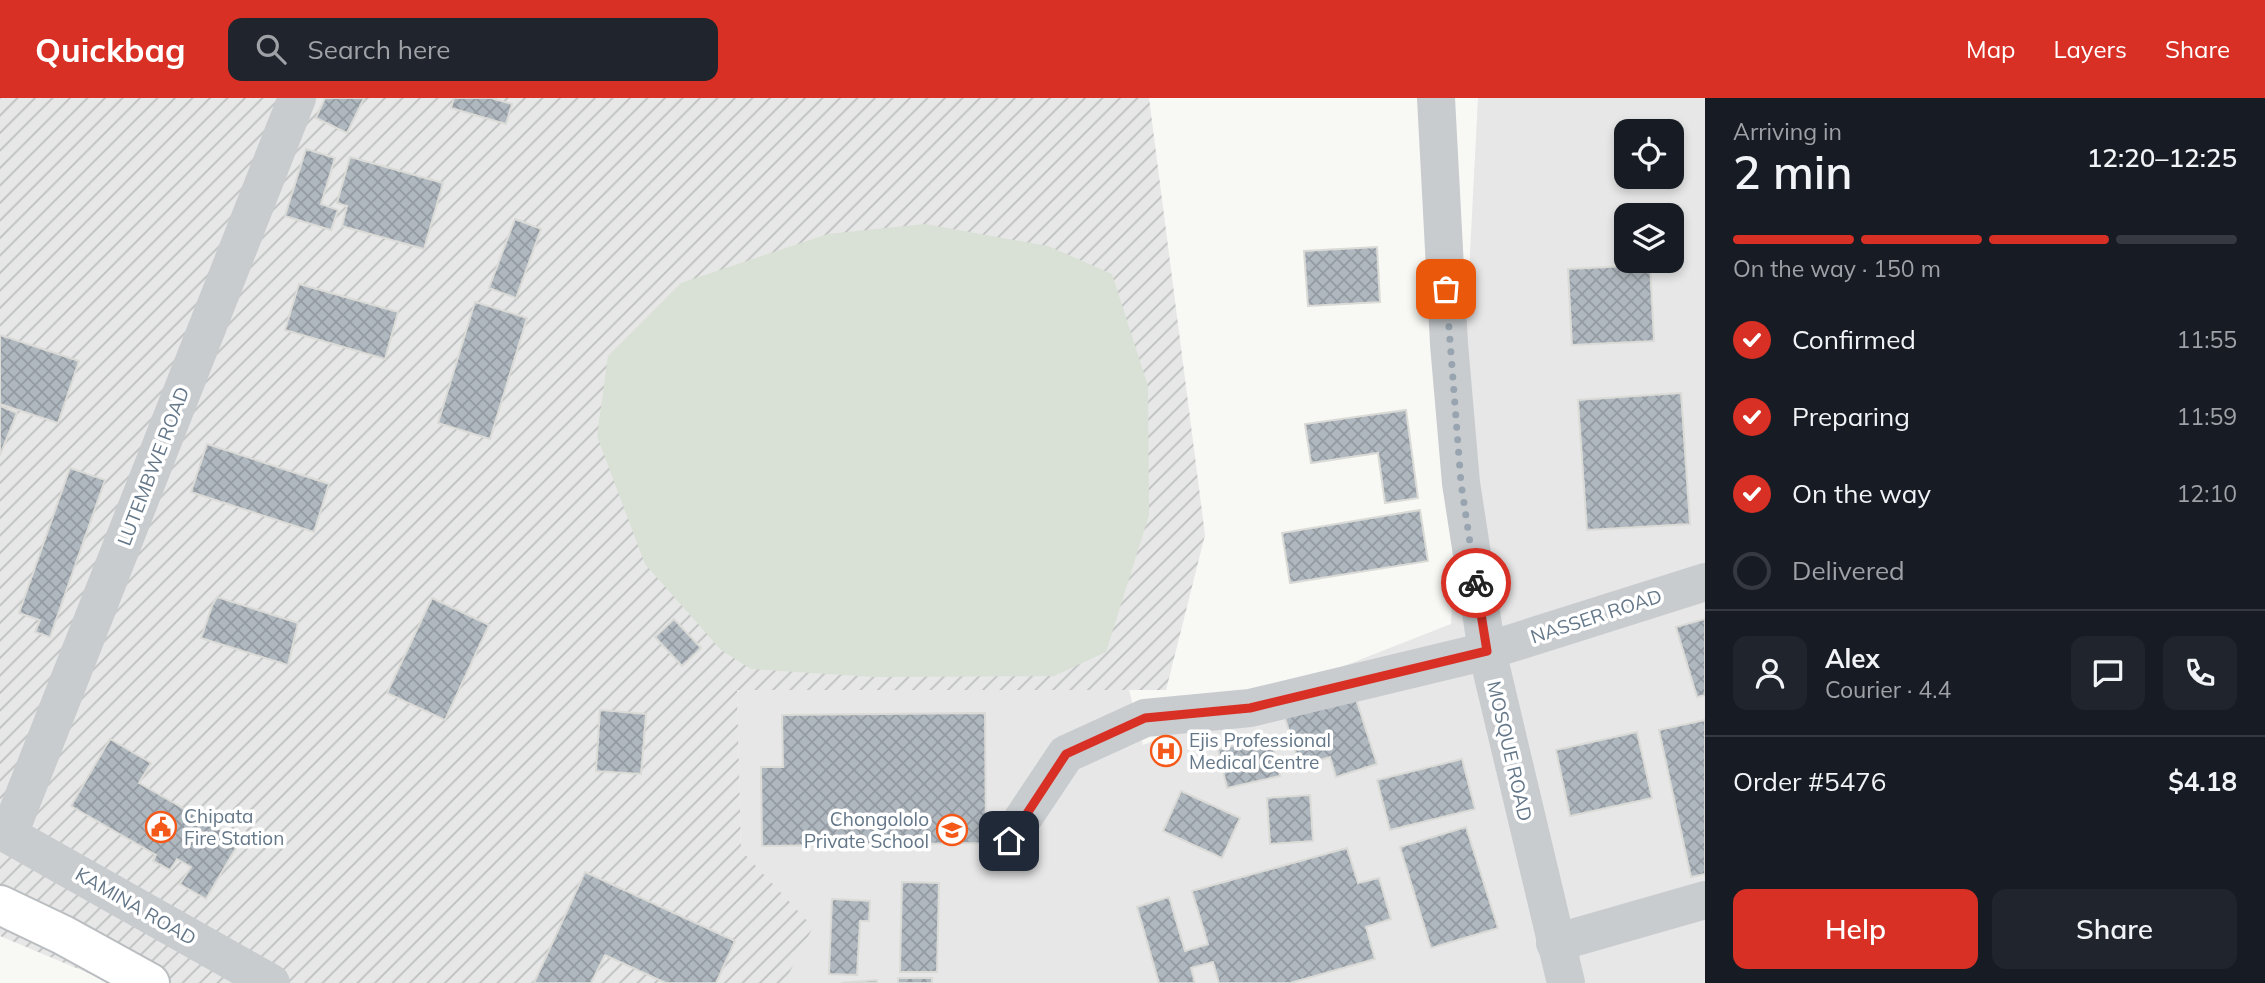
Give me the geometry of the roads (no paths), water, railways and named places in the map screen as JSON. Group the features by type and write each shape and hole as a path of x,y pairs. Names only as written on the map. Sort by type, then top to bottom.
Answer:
{"highway":[{"path":"0,905 150,983"}],"street":[{"name":"LUTEMBWE ROAD","path":"5,832 297,98"},
{"name":"MOSQUE ROAD","path":"1436,98 1449,344 1461,483 1487,651 1566,983"},
{"name":"NASSER ROAD","path":"1009,841 1066,754 1145,718 1250,708 1487,651 1705,582"},
{"name":"KAMINA ROAD","path":"5,832 271,983"},
{"path":"1555,943 1705,900"}],"place":[{"name":"Ejis Professional Medical Centre","path":"1166,751"},
{"name":"Chipata Fire Station","path":"161,827"},
{"name":"Chongololo Private School","path":"952,830"}]}
